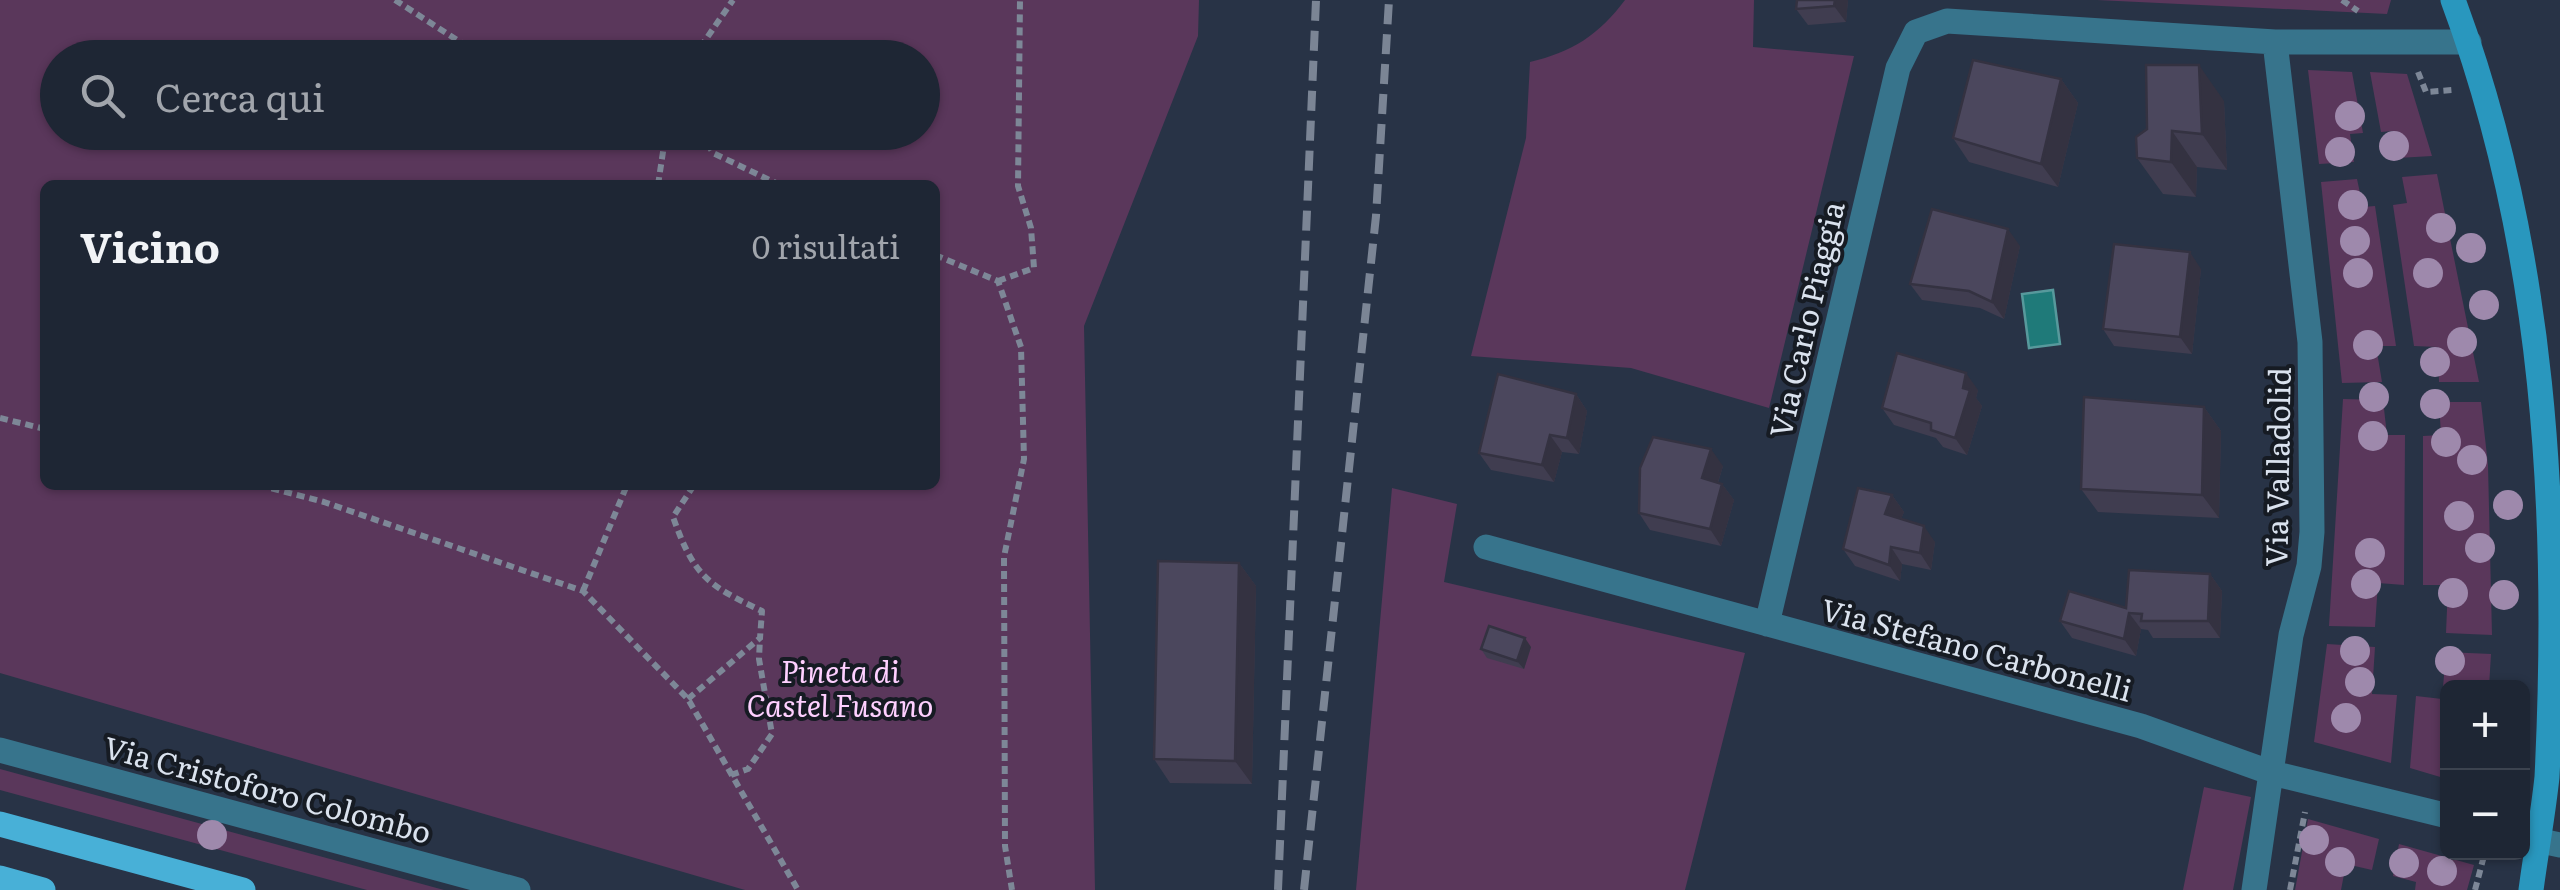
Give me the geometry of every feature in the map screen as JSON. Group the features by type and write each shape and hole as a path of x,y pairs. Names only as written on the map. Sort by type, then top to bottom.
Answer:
{"main road":[{"path":"2453,0 2484,88 2528,255 2546,366 2556,491 2556,652 2548,776 2531,890"},
{"path":"0,824 243,890"},
{"path":"0,878 42,890"}],"street":[{"name":"Via Carlo Piaggia","path":"1767,624 1898,68 1916,32 1947,21 2275,42"},
{"path":"2275,42 2468,42"},
{"name":"Via Valladolid","path":"2254,890 2291,635 2310,566 2310,342 2275,42"},
{"name":"Via Stefano Carbonelli","path":"1486,547 2140,726 2272,773 2440,814"},
{"name":"Via Cristoforo Colombo","path":"0,750 518,890"}],"path":[{"path":"395,0 458,40"},
{"path":"705,40 733,0"},
{"path":"940,256 998,281 1034,268 1031,228 1018,186 1020,0"},
{"path":"2342,0 2360,12 2353,0"},
{"path":"2417,70 2426,92 2484,88"},
{"path":"659,180 663,150"},
{"path":"711,150 770,180"},
{"path":"998,281 1022,347 1024,459 1004,557 1006,846 1012,890"},
{"path":"0,418 40,428"},
{"path":"278,490 583,590 688,699 798,890"},
{"path":"583,590 625,490"},
{"path":"691,490 673,517 686,553 713,588 762,611 759,659 772,734 748,769 731,775"},
{"path":"688,699 760,638"},
{"path":"2290,890 2311,781"},
{"path":"2475,890 2483,860"}],"green space":[{"name":"Pineta di Castel Fusano","path":"0,0 1199,0 1198,36 1084,326 1095,890 745,890 0,673"},
{"path":"1625,0 1754,0 1753,47 1854,56 1769,408 1631,368 1471,356 1526,138 1530,62 1584,40"},
{"path":"2097,0 2391,0 2387,14"},
{"path":"2308,70 2352,72 2363,133 2350,134 2354,162 2319,164"},
{"path":"2370,72 2407,74 2432,156 2398,158 2393,131 2381,132"},
{"path":"2437,174 2479,382 2439,382 2438,347 2414,346 2393,205 2407,203 2402,177"},
{"path":"2357,179 2363,207 2375,206 2396,346 2376,346 2382,382 2342,383 2321,182"},
{"path":"2343,399 2383,400 2387,435 2405,435 2404,585 2378,583 2375,627 2329,626"},
{"path":"2439,402 2481,402 2488,465 2492,635 2446,633 2448,585 2423,585 2423,436 2441,435"},
{"path":"1392,488 1457,504 1444,582 1745,653 1685,890 1356,890"},
{"path":"2327,644 2375,647 2372,694 2397,695 2391,763 2314,742"},
{"path":"2446,652 2491,654 2489,680 2444,680"},
{"path":"2416,696 2440,699 2440,777 2410,768"},
{"path":"0,769 444,890 367,890 0,790"},
{"path":"2204,787 2251,797 2233,890 2183,890"},
{"path":"2308,819 2379,839 2372,870 2346,864 2341,890 2295,890"},
{"path":"2399,844 2440,855 2440,860 2474,865 2467,890 2415,890 2416,882 2393,876"}],"shaded area":[{"path":"2053,290 2060,344 2029,348 2022,294"}],"building":[{"path":"1797,0 1835,0 1834,6 1796,9"},
{"path":"1973,60 2061,79 2041,164 1953,138"},
{"path":"2146,65 2199,65 2202,134 2172,131 2171,162 2137,158 2136,137 2147,129"},
{"path":"1932,209 2008,229 1992,302 1969,291 1910,284"},
{"path":"2114,244 2190,252 2180,337 2103,329"},
{"path":"1897,353 1966,373 1963,388 1970,390 1955,438 1931,430 1931,423 1882,408"},
{"path":"1498,374 1576,394 1567,438 1550,435 1542,465 1479,453"},
{"path":"2084,397 2204,407 2202,495 2081,489"},
{"path":"1653,437 1711,449 1702,478 1722,484 1710,529 1639,513 1640,468"},
{"path":"1858,488 1892,495 1885,514 1924,526 1920,553 1891,547 1889,565 1843,549"},
{"path":"1158,561 1239,563 1235,761 1154,759"},
{"path":"2129,570 2210,574 2208,621 2141,621 2142,614 2129,613 2124,639 2060,621 2069,591 2126,608"},
{"path":"1489,626 1525,638 1517,661 1481,649"}],"railway":[{"path":"1278,890 1316,0"},
{"path":"1304,890 1376,216 1389,0"}]}
